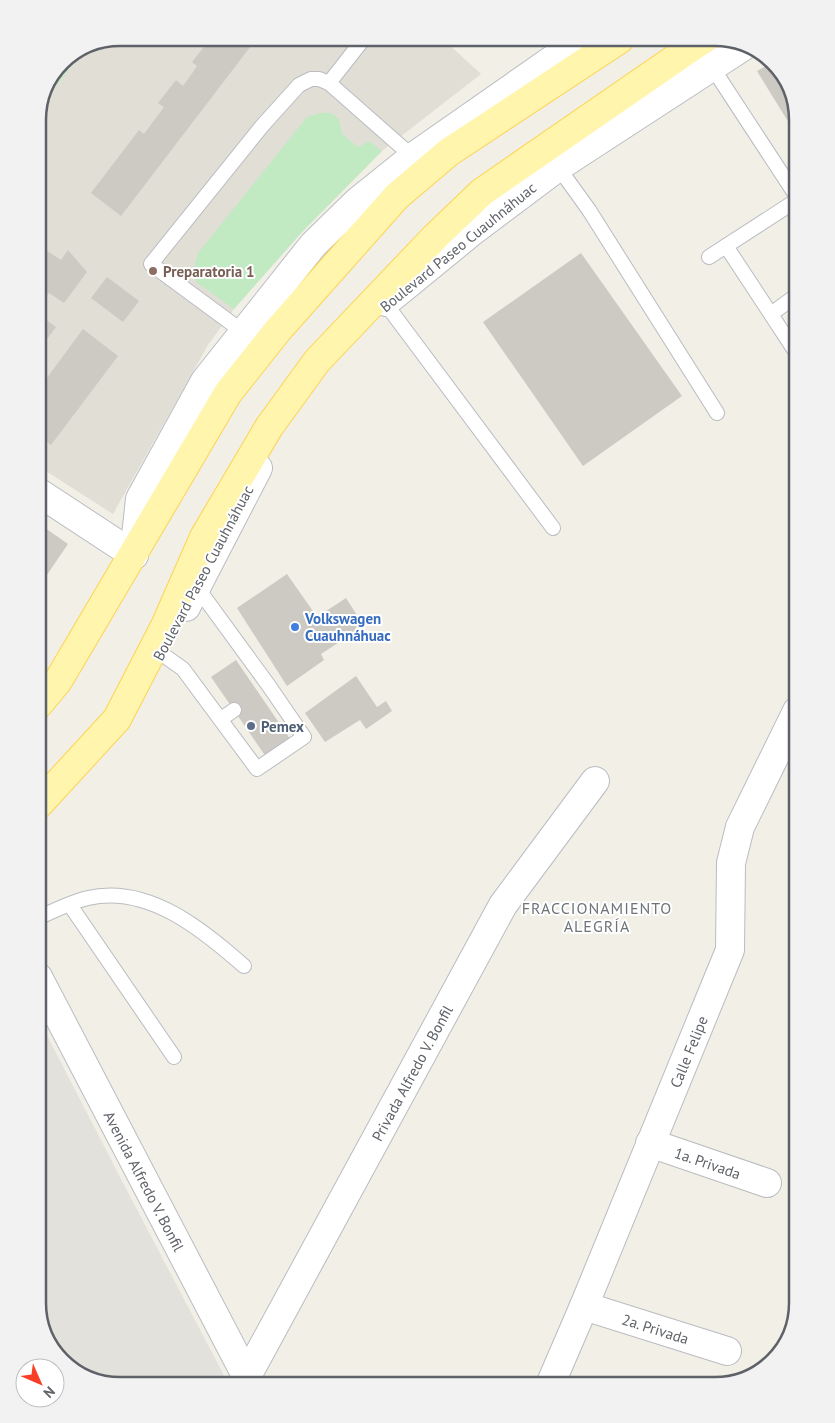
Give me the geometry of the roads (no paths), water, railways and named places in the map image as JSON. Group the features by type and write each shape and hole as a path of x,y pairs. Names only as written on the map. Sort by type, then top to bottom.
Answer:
{"main road":[{"path":"46,695 58,681 228,394 278,330 397,196 449,152 609,46"},
{"name":"Boulevard Paseo Cuauhnáhuac","path":"46,796 117,719 165,626 204,537 269,428 317,361 435,237 482,192 693,46"}],"street":[{"path":"46,497 134,555 140,499 205,381 242,331 313,244 357,202 413,158 572,46"},
{"name":"Boulevard Paseo Cuauhnáhuac","path":"117,719 162,654 278,427 323,369 385,303 474,230 558,167 738,50"},
{"name":"Calle Felipe","path":"554,1377 730,950 730,863 740,827 789,729"},
{"name":"Privada Alfredo V. Bonfil","path":"251,1377 504,905 596,781"},
{"name":"Avenida Alfredo V. Bonfil","path":"46,992 247,1377"},
{"name":"1a. Privada","path":"650,1143 767,1183"},
{"name":"2a. Privada","path":"584,1306 727,1351"}],"lane":[{"path":"329,83 358,46"},
{"path":"712,67 789,185"},
{"path":"242,331 150,264 262,126 299,85 311,79 320,79 329,83 413,158"},
{"path":"558,167 589,210 718,413"},
{"path":"709,257 789,205"},
{"path":"726,246 789,341"},
{"path":"771,314 789,301"},
{"path":"385,303 553,528"},
{"path":"162,654 183,669 257,769 304,737 264,690 196,586"},
{"path":"221,719 234,710"},
{"path":"46,915 88,898 110,896 140,899 176,915 206,933 244,966"},
{"path":"70,905 174,1057"}],"place":[{"name":"Preparatoria 1","path":"153,271"},
{"name":"Volkswagen Cuauhnáhuac","path":"295,627"},
{"name":"Pemex","path":"251,726"}],"district":[{"name":"FRACCIONAMIENTO ALEGRÍA","path":"597,917"}]}
